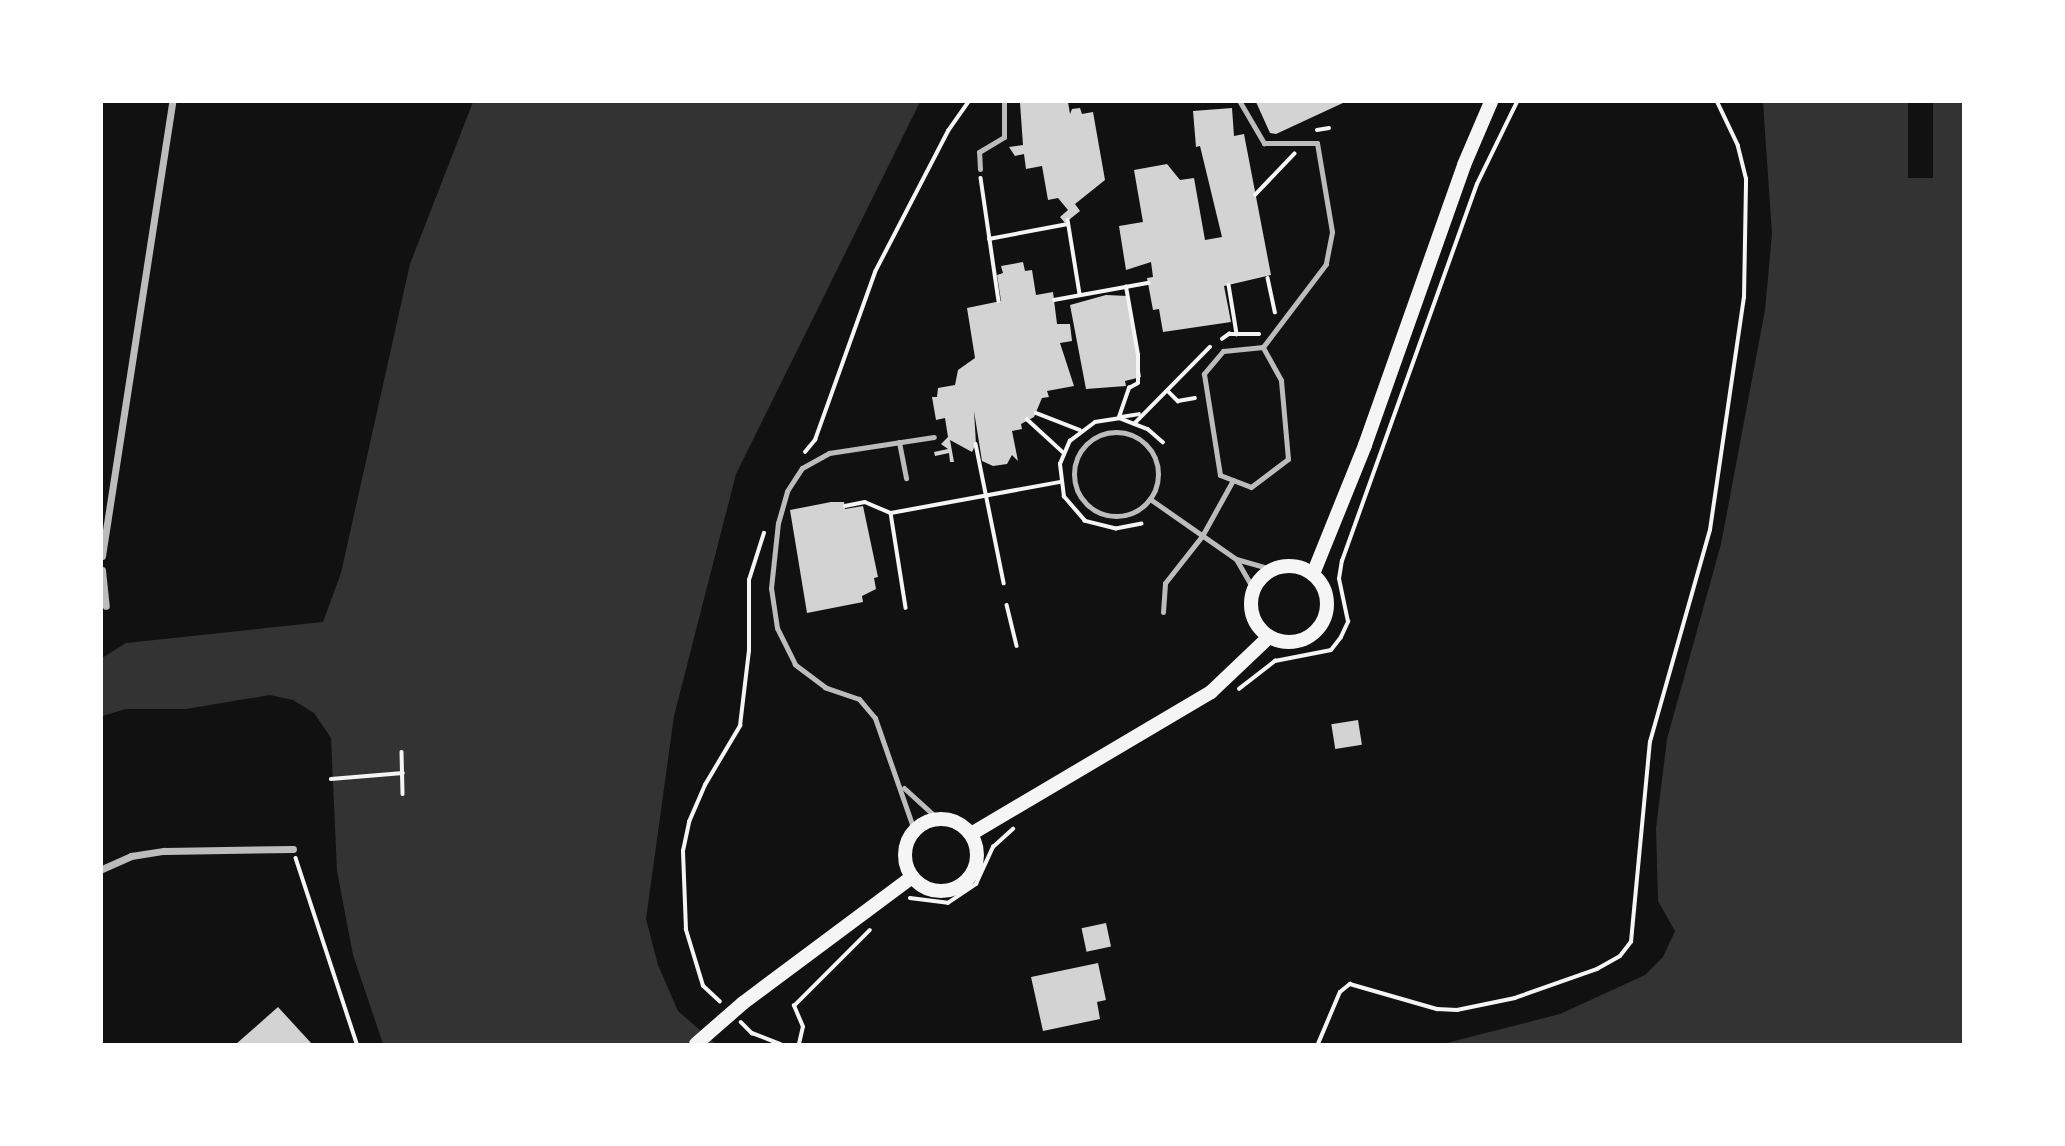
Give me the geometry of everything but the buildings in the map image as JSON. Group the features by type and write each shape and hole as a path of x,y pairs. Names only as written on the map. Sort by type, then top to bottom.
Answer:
{"main road":[{"path":"1312,574 1365,445 1464,165 1491,102"},
{"path":"1286,566 1312,574 1325,592 1322,623 1304,640 1292,643 1269,637 1252,616 1253,589 1272,569 1286,566"},
{"path":"971,834 1211,692 1269,637"},
{"path":"937,818 950,819 971,834 977,845 975,870 958,888 933,891 912,877 905,853 914,830 937,818"},
{"path":"696,1045 743,1003 912,877"}],"street":[{"path":"102,556 172,102"},
{"path":"102,570 106,606"},
{"path":"102,869 121,859 164,851 293,849"}],"lane":[{"path":"980,169 979,152 1004,137 1004,102"},
{"path":"1240,102 1264,143 1317,143 1332,232 1326,264 1263,347 1223,351 1204,374 1220,475 1251,487 1288,459 1281,380 1263,347"},
{"path":"1122,432 1147,446 1158,472 1150,499 1128,514 1115,516 1090,507 1081,497 1074,471 1084,447 1107,433 1122,432"},
{"path":"914,830 901,785 883,751 875,718 859,699 825,687 795,664 777,628 771,588 778,523 787,491 802,468 829,453 934,437"},
{"path":"899,442 906,478"},
{"path":"1163,612 1165,583 1202,536 1233,480"},
{"path":"1150,499 1236,559 1272,569"},
{"path":"1236,559 1253,589"},
{"path":"901,785 937,818"}],"path":[{"path":"799,459 816,440 875,272 948,131 968,102"},
{"path":"1232,695 1275,661 1331,650 1341,637 1348,622 1339,579 1342,561 1477,184 1517,102"},
{"path":"1318,1045 1340,992 1350,984 1437,1009 1457,1010 1515,998 1597,969 1620,956 1631,942 1650,742 1710,530 1744,298 1746,179 1738,146 1717,102"},
{"path":"1255,195 1294,157 1293,134 1329,128"},
{"path":"980,169 999,301"},
{"path":"989,239 1068,222 1080,295"},
{"path":"1054,300 1148,283"},
{"path":"1229,285 1237,334"},
{"path":"1119,418 1129,388 1138,383 1138,355 1126,287"},
{"path":"1169,392 1178,401 1195,398"},
{"path":"1036,413 1080,431"},
{"path":"1139,414 1094,422 1080,431 1064,453 1060,482 1064,497 1085,521 1116,529 1142,524"},
{"path":"1119,418 1148,429 1163,442"},
{"path":"1027,419 1064,453"},
{"path":"976,444 1004,583"},
{"path":"845,506 865,502 891,513 1060,482"},
{"path":"891,513 906,608"},
{"path":"723,1005 703,986 686,930 683,851 689,822 705,785 740,726 749,651 749,580 766,529"},
{"path":"1007,605 1017,646"},
{"path":"402,752 403,794"},
{"path":"331,779 403,773"},
{"path":"905,897 948,903 976,884 993,848 1022,821"},
{"path":"293,849 357,1045"},
{"path":"799,1045 803,1027 794,1006 874,926"},
{"path":"733,1014 752,1033 781,1045"}],"shaded area":[{"path":"473,102 920,102 736,474 674,716 646,919 658,965 678,1011 716,1044 383,1044 353,955 337,871 331,738 314,713 293,700 270,695 186,709 126,709 102,716 102,658 126,643 323,622 341,573 410,264"},
{"path":"1763,102 1963,102 1963,1044 1442,1044 1560,1014 1645,975 1663,957 1675,931 1658,901 1656,828 1667,739 1721,544 1765,310 1772,234"}],"pier":[{"path":"1908,102 1933,102 1933,178 1908,178"}]}
